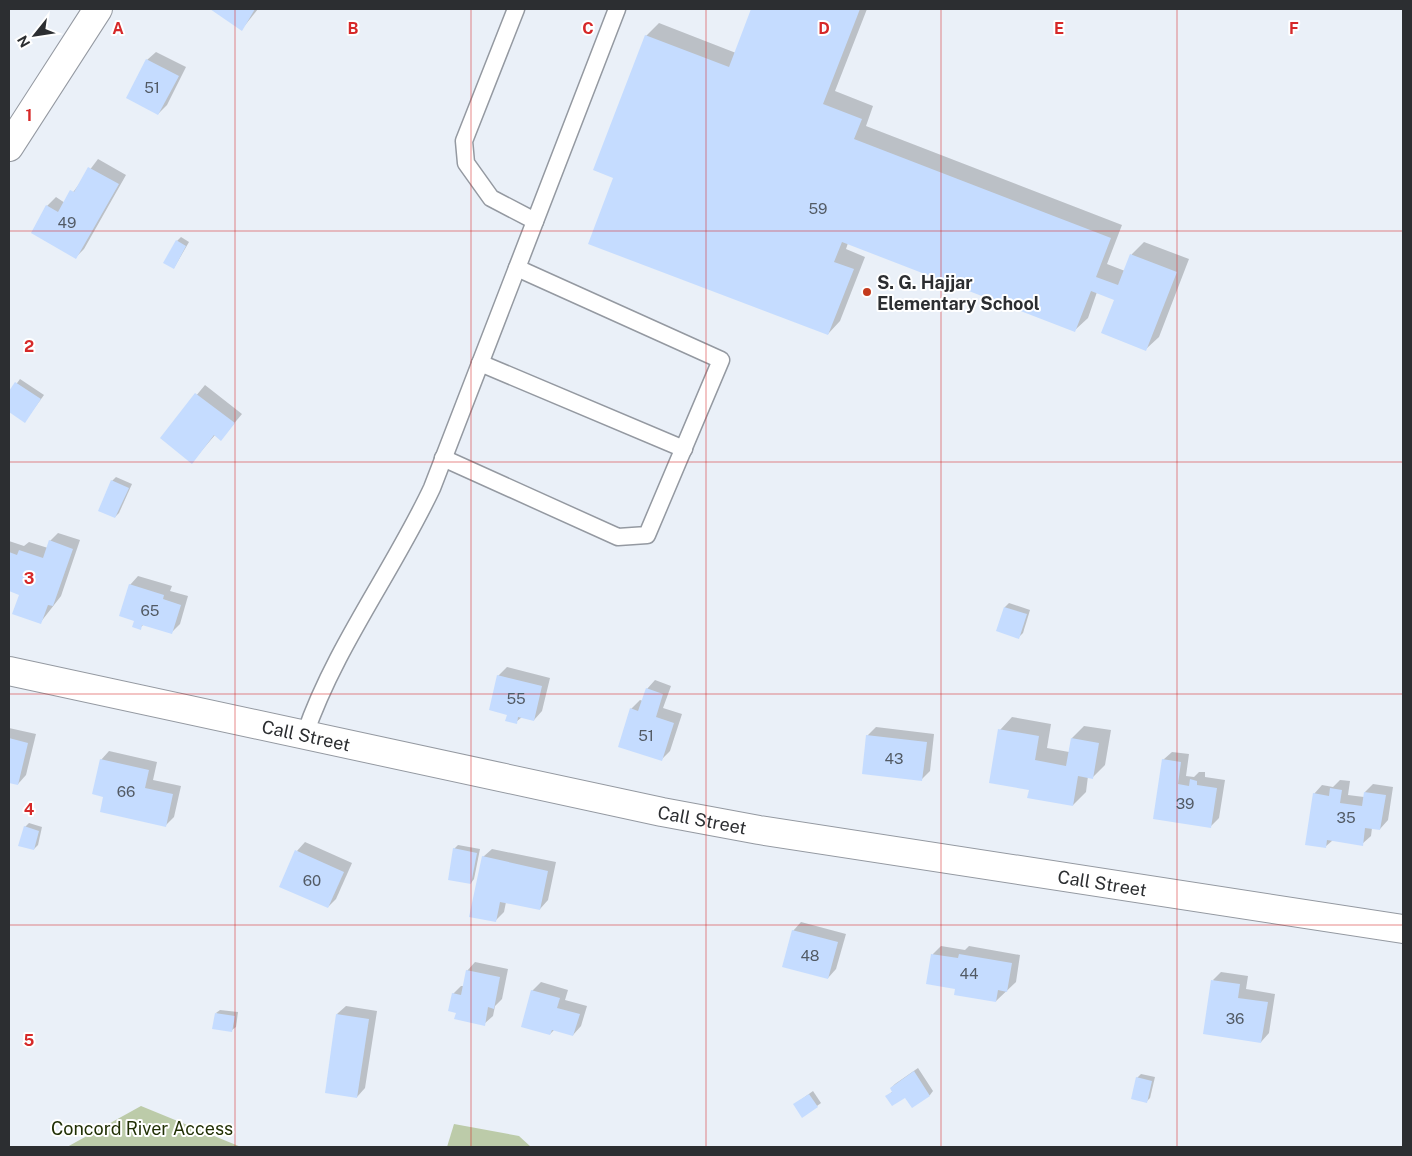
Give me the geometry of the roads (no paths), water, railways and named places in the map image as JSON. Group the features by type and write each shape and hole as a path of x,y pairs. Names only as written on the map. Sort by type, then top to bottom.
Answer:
{"street":[{"path":"9,146 98,9"},
{"name":"Call Street","path":"9,672 662,812 759,830 1403,929"}],"lane":[{"path":"516,9 464,141 466,163 491,198 534,221"},
{"path":"305,734 326,682 416,523 444,458 617,9"},
{"path":"444,458 618,536 647,535 721,360 517,268"},
{"path":"480,363 684,449"}],"place":[{"name":"S. G. Hajjar Elementary School","path":"867,292"}],"park label":[{"name":"Concord River Access","path":"142,1128"}]}
